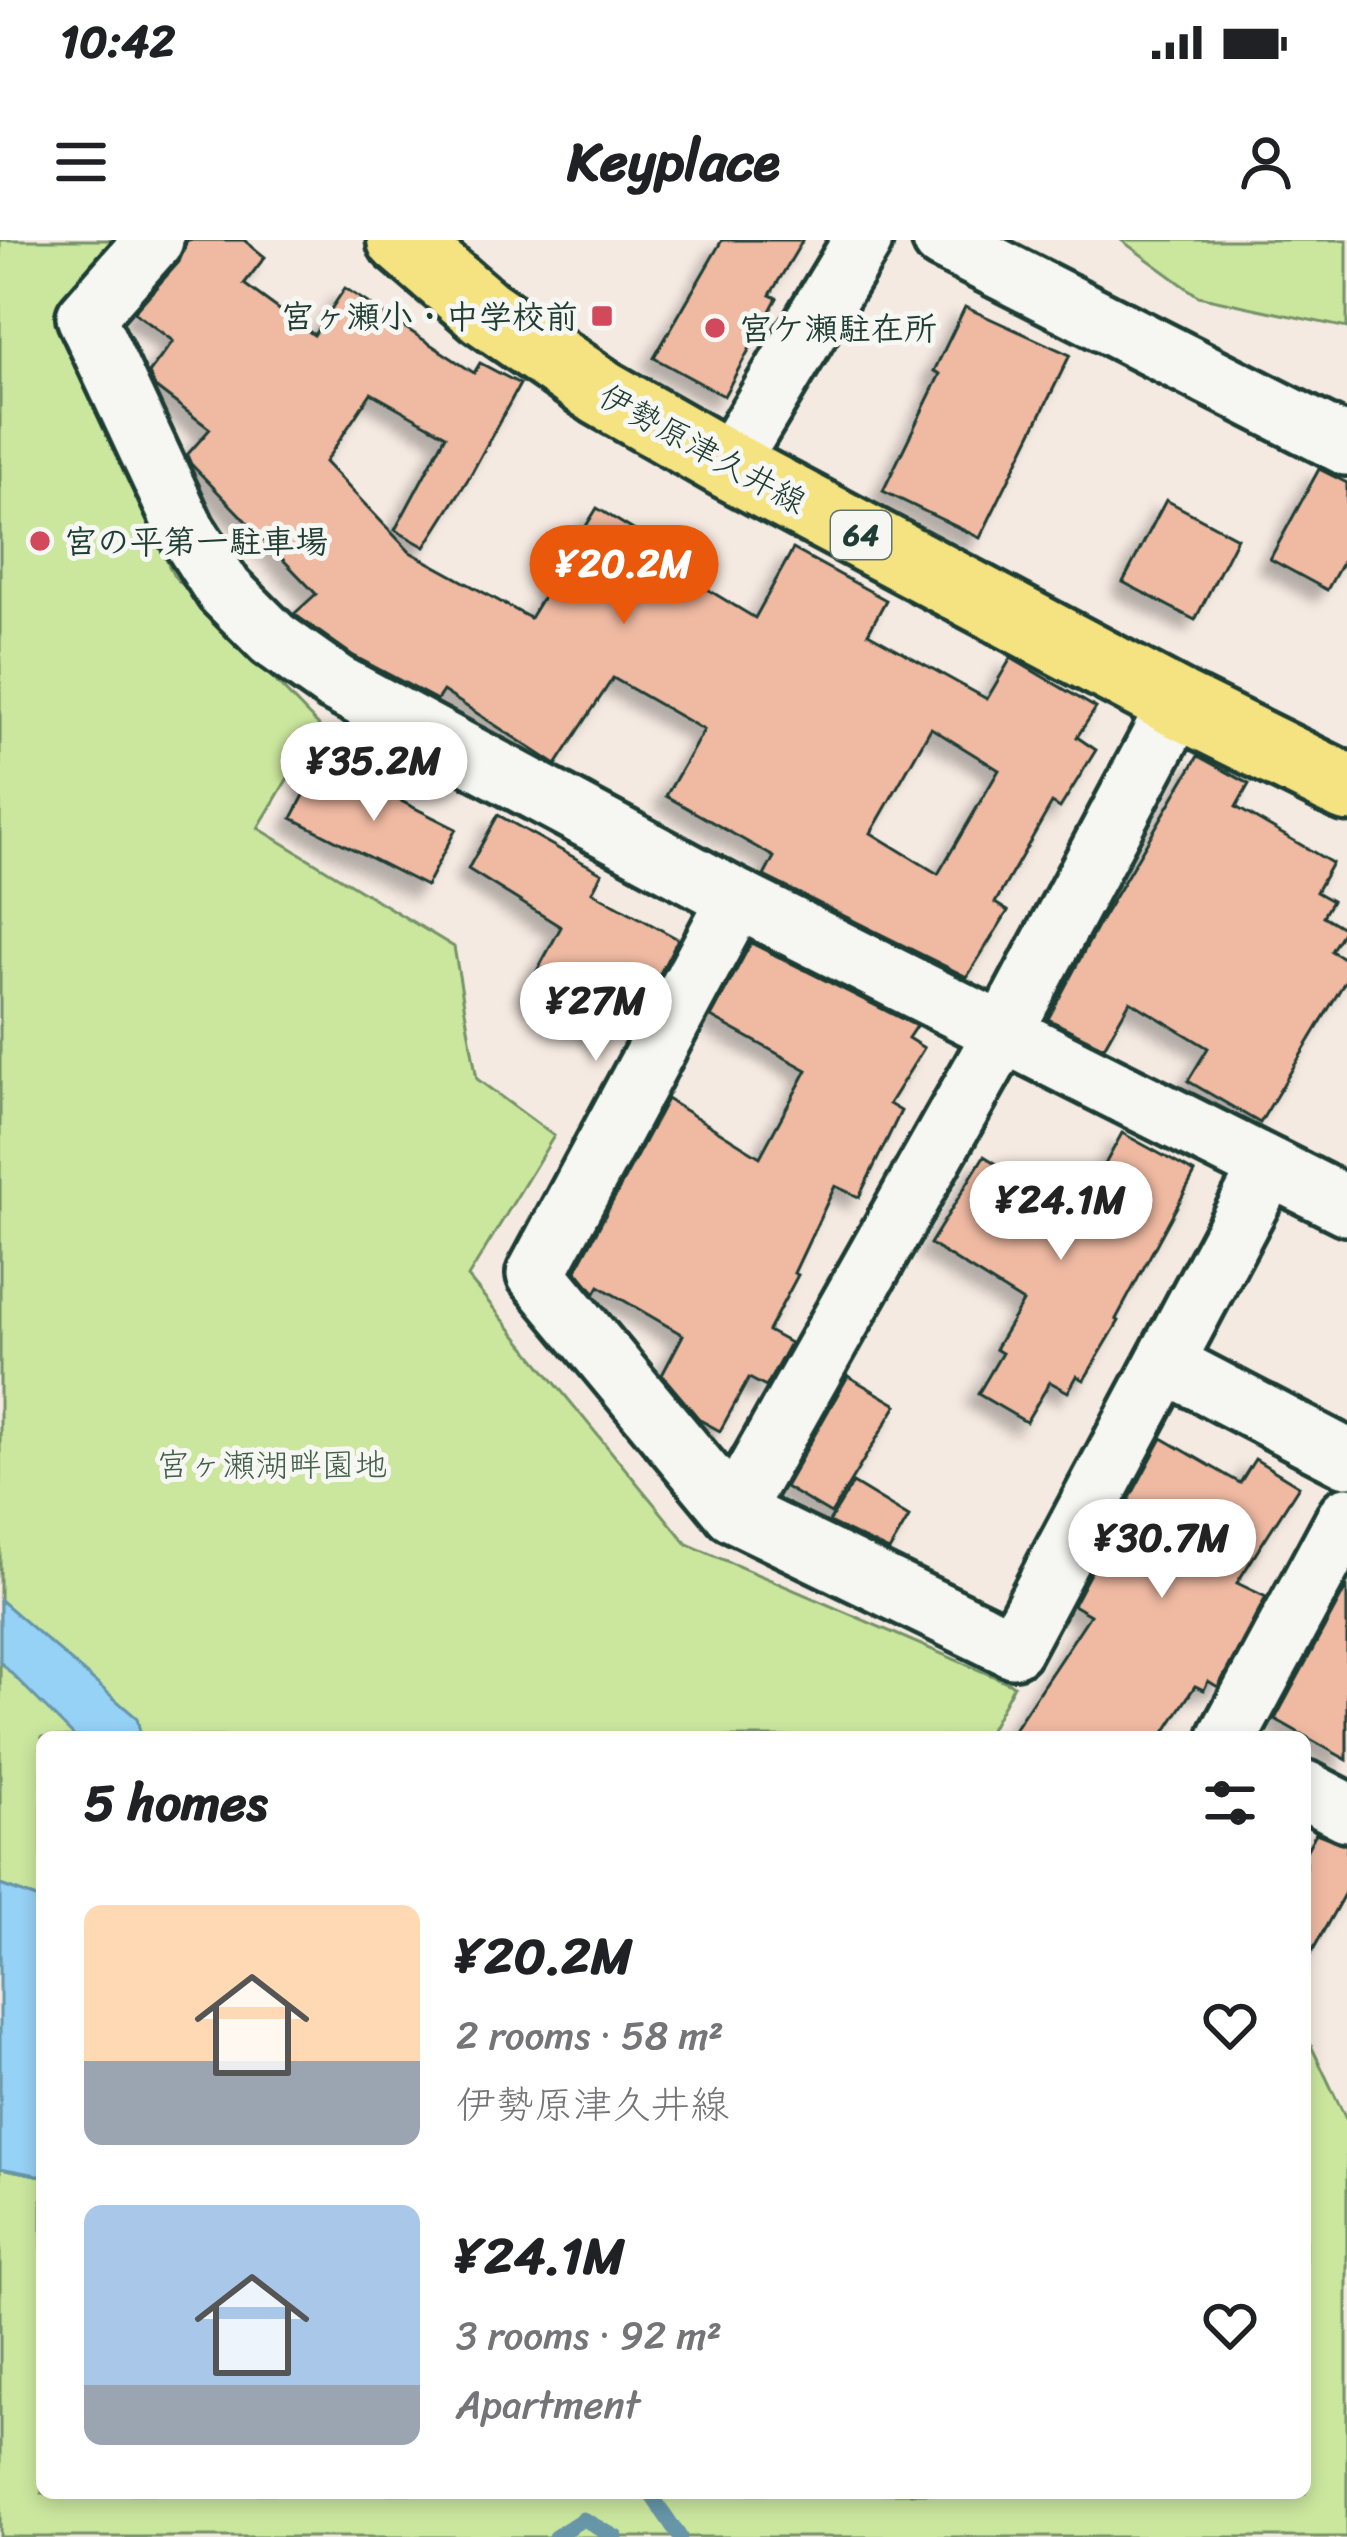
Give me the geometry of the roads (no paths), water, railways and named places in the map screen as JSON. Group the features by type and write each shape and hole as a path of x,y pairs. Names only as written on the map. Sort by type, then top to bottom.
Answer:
{"main road":[{"name":"伊勢原津久井線","path":"400,240 485,312 563,366 728,465 1178,704 1347,788"}],"street":[{"path":"154,240 86,317 186,531 224,590 273,639 335,683 737,899 1347,1206"},
{"path":"728,465 863,240"},
{"path":"942,240 1347,446"},
{"path":"733,1512 1003,1033 1178,704"},
{"path":"737,899 536,1274 733,1512 1013,1648 1270,1167"},
{"path":"1165,1363 1347,1458"},
{"path":"1231,1731 1347,1516"},
{"path":"1311,1793 1347,1812"}],"water":[{"path":"0,1600 137,1718 140,1731 69,1731 0,1662"},
{"path":"0,1885 36,1898 36,2175 0,2168"}],"waterway":[{"path":"654,2499 680,2537"},
{"path":"555,2537 583,2519 616,2537"}],"place":[{"name":"宮ヶ瀬小・中学校前","path":"602,316"},
{"name":"宮ケ瀬駐在所","path":"715,328"},
{"name":"宮の平第一駐車場","path":"40,541"}],"park label":[{"name":"宮ヶ瀬湖畔園地","path":"272,1464"}]}
